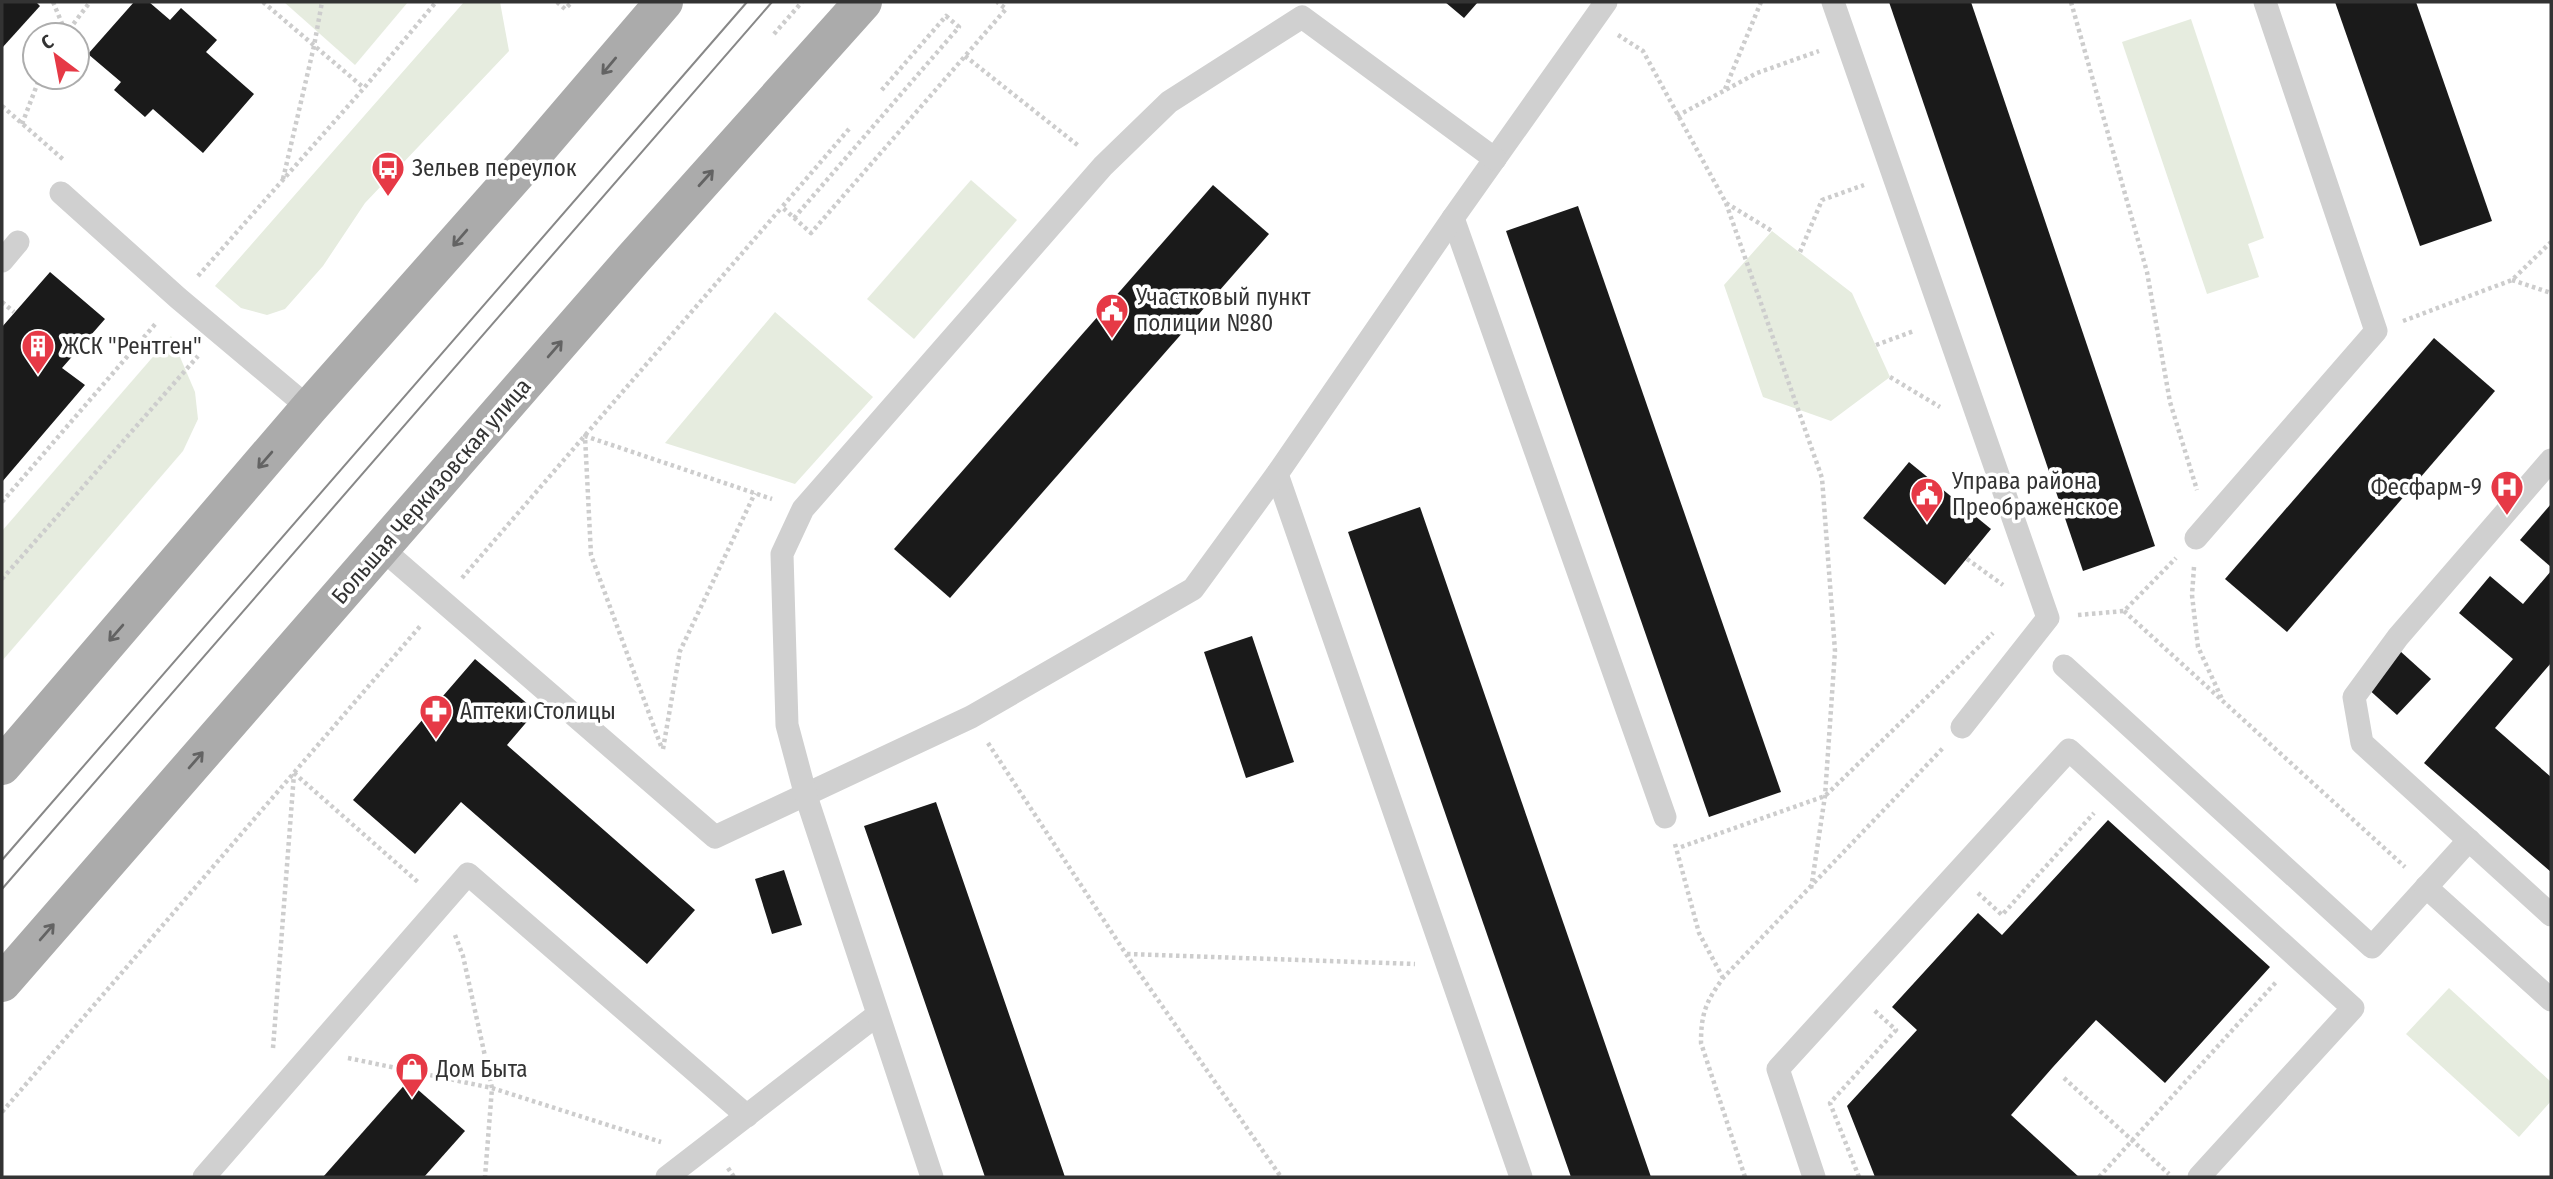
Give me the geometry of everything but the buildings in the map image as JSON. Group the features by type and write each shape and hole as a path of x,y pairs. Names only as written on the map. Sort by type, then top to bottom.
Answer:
{"main road":[{"path":"2,766 309,408 527,162 664,2"},
{"name":"Большая Черкизовская улица","path":"2,983 863,2"}],"lane":[{"path":"381,548 715,837 971,717 1193,589 1277,474 1606,2"},
{"path":"1833,2 2048,618 1962,727"},
{"path":"2202,531 2376,331 2265,2"},
{"path":"932,1177 806,796 787,726 782,554 803,509 1103,166 1169,102 1302,17 1495,159"},
{"path":"61,193 178,298 309,408"},
{"path":"1453,218 1665,817"},
{"path":"2,261 18,242"},
{"path":"2551,460 2398,637 2354,697 2362,743 2551,915"},
{"path":"1277,474 1521,1177"},
{"path":"2064,666 2372,947 2469,840"},
{"path":"1814,1177 1778,1069 2070,750 2353,1008 2199,1177"},
{"path":"204,1177 468,874 747,1116"},
{"path":"2426,887 2551,1000"},
{"path":"667,1177 877,1015"}],"path":[{"path":"53,2 60,21"},
{"path":"75,21 90,2"},
{"path":"263,2 364,88"},
{"path":"283,179 314,46 321,2"},
{"path":"2,502 436,2"},
{"path":"557,2 565,9 572,2"},
{"path":"774,34 802,2"},
{"path":"782,207 811,233 1006,9 997,2"},
{"path":"1725,90 1761,2"},
{"path":"2071,2 2147,272 2170,402 2202,531 2192,595 2198,647 2225,703"},
{"path":"794,218 959,27 947,16 880,92"},
{"path":"1593,21 1643,51 1726,203 1822,478 1835,651 1825,796 1811,889"},
{"path":"1677,116 1757,73 1847,40"},
{"path":"965,56 1103,166"},
{"path":"22,124 35,91"},
{"path":"2,106 69,164"},
{"path":"2,1112 849,129"},
{"path":"1800,252 1822,200 1894,175"},
{"path":"1726,203 1772,230"},
{"path":"2376,331 2512,280 2551,242"},
{"path":"2512,280 2551,293"},
{"path":"2,302 14,313"},
{"path":"1875,345 1944,320"},
{"path":"2,579 219,332"},
{"path":"585,436 803,509"},
{"path":"585,436 591,555 662,750"},
{"path":"647,777 662,750 680,650 755,493"},
{"path":"2048,618 2124,611 2202,531"},
{"path":"2124,611 2426,887"},
{"path":"1676,848 1825,796 1995,631"},
{"path":"971,717 1126,954 1281,1177"},
{"path":"1745,1177 1700,1043 1700,1021 1706,1002 1723,978 1811,889 1962,727"},
{"path":"294,773 443,903 463,956 492,1088 485,1177"},
{"path":"268,1103 294,773"},
{"path":"1968,902 1977,892 2002,915 2099,808"},
{"path":"1665,817 1699,933 1723,978"},
{"path":"1126,954 1448,965"},
{"path":"2099,1177 2282,976"},
{"path":"1859,1177 1830,1103 1896,1030 1871,1007"},
{"path":"313,1051 492,1088 698,1154"},
{"path":"2064,1078 2172,1177"}],"shaded area":[{"path":"284,2 408,2 355,65"},
{"path":"464,2 500,2 509,51 365,203 323,266 285,309 267,315 241,308 215,286"},
{"path":"2191,19 2264,238 2248,244 2259,277 2207,294 2122,42"},
{"path":"971,180 1017,220 914,339 867,299"},
{"path":"1772,231 1852,293 1890,377 1831,421 1763,397 1724,285"},
{"path":"775,312 873,397 795,484 665,443"},
{"path":"171,336 195,392 198,419 183,451 2,661 2,531"},
{"path":"2449,988 2551,1082 2551,1101 2519,1137 2406,1034"}],"tram line":[{"path":"2,860 747,2"},
{"path":"2,889 772,2"}],"place":[{"name":"Зельев переулок","path":"388,198"},
{"name":"Участковый пункт полиции №80","path":"1112,340"},
{"name":"ЖСК \"Рентген\"","path":"38,376"},
{"name":"Фесфарм-9","path":"2507,517"},
{"name":"Управа района Преображенское","path":"1927,524"},
{"name":"Аптеки Столицы","path":"436,741"},
{"name":"Дом Быта","path":"412,1099"}]}
